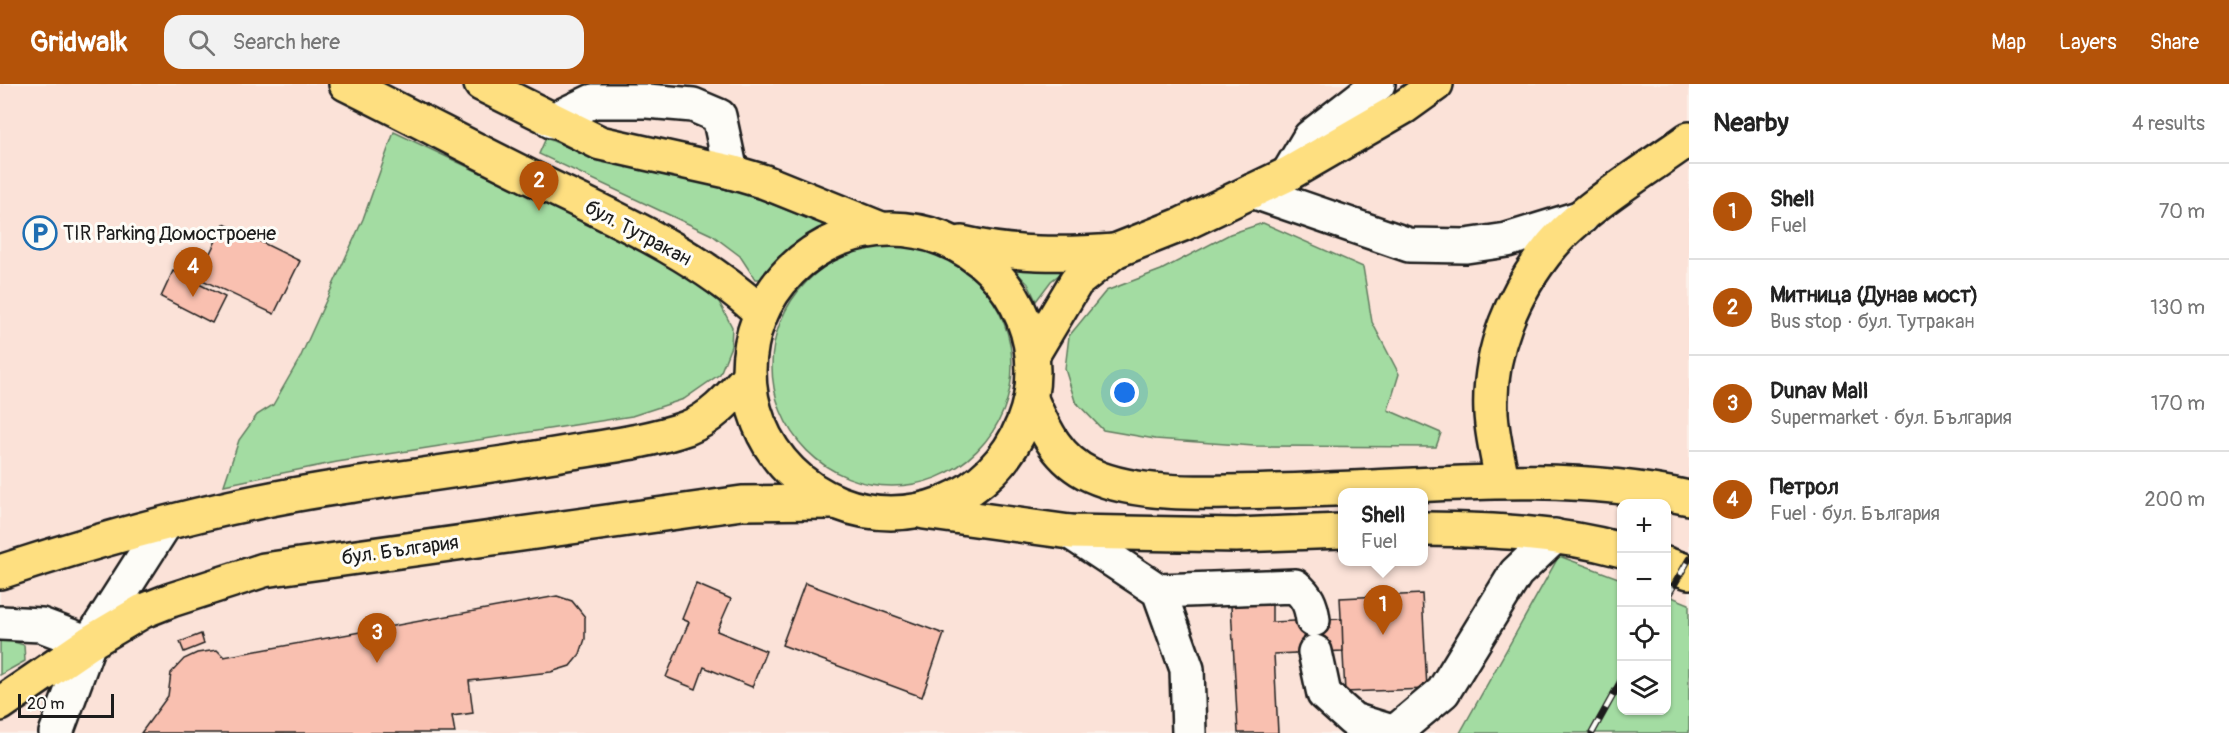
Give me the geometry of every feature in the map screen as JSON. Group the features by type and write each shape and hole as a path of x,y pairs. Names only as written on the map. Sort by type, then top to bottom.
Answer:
{"main road":[{"name":"бул. Тутракан","path":"346,84 647,236 712,273 739,292 760,313"},
{"path":"481,84 551,121 600,143 730,172 824,205 879,228"},
{"path":"1033,354 1076,282 1115,251 1183,224 1288,174 1404,107 1436,84"},
{"path":"1502,480 1491,412 1493,368 1500,335 1518,297 1552,244 1582,217 1689,139"},
{"path":"1115,251 1059,255 1002,252 914,230 879,228 842,237 808,254 780,280 760,313 751,344 748,376 755,415 773,451 800,480 833,502 875,513 919,512 1070,532 1236,535 1338,531"},
{"path":"919,512 959,497 993,472 1018,439 1031,399 1033,354 1024,318 1005,285 980,259 948,240"},
{"path":"0,572 76,547 165,524 327,489 547,457 649,438 688,427 712,414 729,399 748,376"},
{"path":"1031,399 1049,439 1066,459 1091,475 1131,488 1260,491 1502,480 1577,481 1689,498"},
{"name":"бул. България","path":"0,704 89,643 143,611 264,570 742,502 833,502"},
{"path":"1428,529 1498,530 1555,536 1617,549"},
{"path":"1671,566 1689,572"}],"street":[{"path":"1288,174 1310,136 1378,84"},
{"path":"551,121 593,102 647,101 693,105 719,116 730,172"},
{"path":"1252,191 1409,245 1466,246 1507,240 1582,217"},
{"path":"56,733 89,643 165,524"},
{"path":"1070,532 1159,591 1294,585 1306,595 1312,607 1313,620"},
{"path":"1315,652 1324,694 1353,720 1394,733 1443,692 1516,573 1555,536"},
{"path":"1159,591 1187,669 1189,733"},
{"path":"0,623 41,625 89,643"}],"shaded area":[{"path":"0,84 1689,84 1689,733 0,733"}],"green space":[{"path":"394,132 618,238 687,275 719,302 732,327 731,346 720,374 684,399 632,416 337,462 224,485 239,440 257,415 273,405 300,358 363,219"},
{"path":"546,138 600,161 685,170 822,224 821,232 791,249 761,279 755,279 740,256 712,235 539,154"},
{"path":"1263,223 1363,267 1372,322 1399,374 1388,410 1441,433 1436,447 1254,446 1155,439 1103,430 1075,401 1065,369 1069,336 1106,291 1161,270 1230,234"},
{"path":"880,246 904,246 927,251 949,260 977,281 992,299 1003,320 1010,343 1012,366 1010,389 1003,412 992,433 977,451 949,472 927,481 904,486 880,486 857,481 835,472 816,459 799,442 786,423 777,401 772,378 772,354 777,331 786,309 799,290 816,273 835,260 857,251"},
{"path":"1006,262 1073,264 1051,281 1036,301 1028,284"},
{"path":"1559,556 1617,578 1617,715 1671,715 1671,597 1689,604 1689,733 1460,733"},
{"path":"0,638 24,645 25,661 0,675"}],"building":[{"path":"224,224 300,261 274,314 198,278"},
{"path":"173,271 225,297 212,323 161,297"},
{"path":"805,583 944,634 922,697 782,645"},
{"path":"696,584 731,599 717,631 766,651 752,687 704,667 696,689 666,677 689,622 682,619"},
{"path":"1422,594 1427,689 1345,692 1340,598"},
{"path":"557,596 572,601 585,617 585,639 580,654 570,666 551,672 469,681 473,713 452,716 455,733 141,733 168,696 171,673 184,659 197,653 217,650 224,657"},
{"path":"1272,604 1272,622 1342,619 1343,651 1274,654 1278,733 1238,733 1231,606"},
{"path":"201,634 204,644 184,652 180,642"}],"railway":[{"path":"1671,590 1689,559"},
{"path":"1592,733 1617,688"}],"place":[{"name":"Митница (Дунав мост)","path":"539,211"},
{"name":"TIR Parking Домостроене","path":"40,233"},
{"name":"Петрол","path":"193,297"},
{"name":"Shell","path":"1383,635"},
{"name":"Dunav Mall","path":"377,663"}]}
